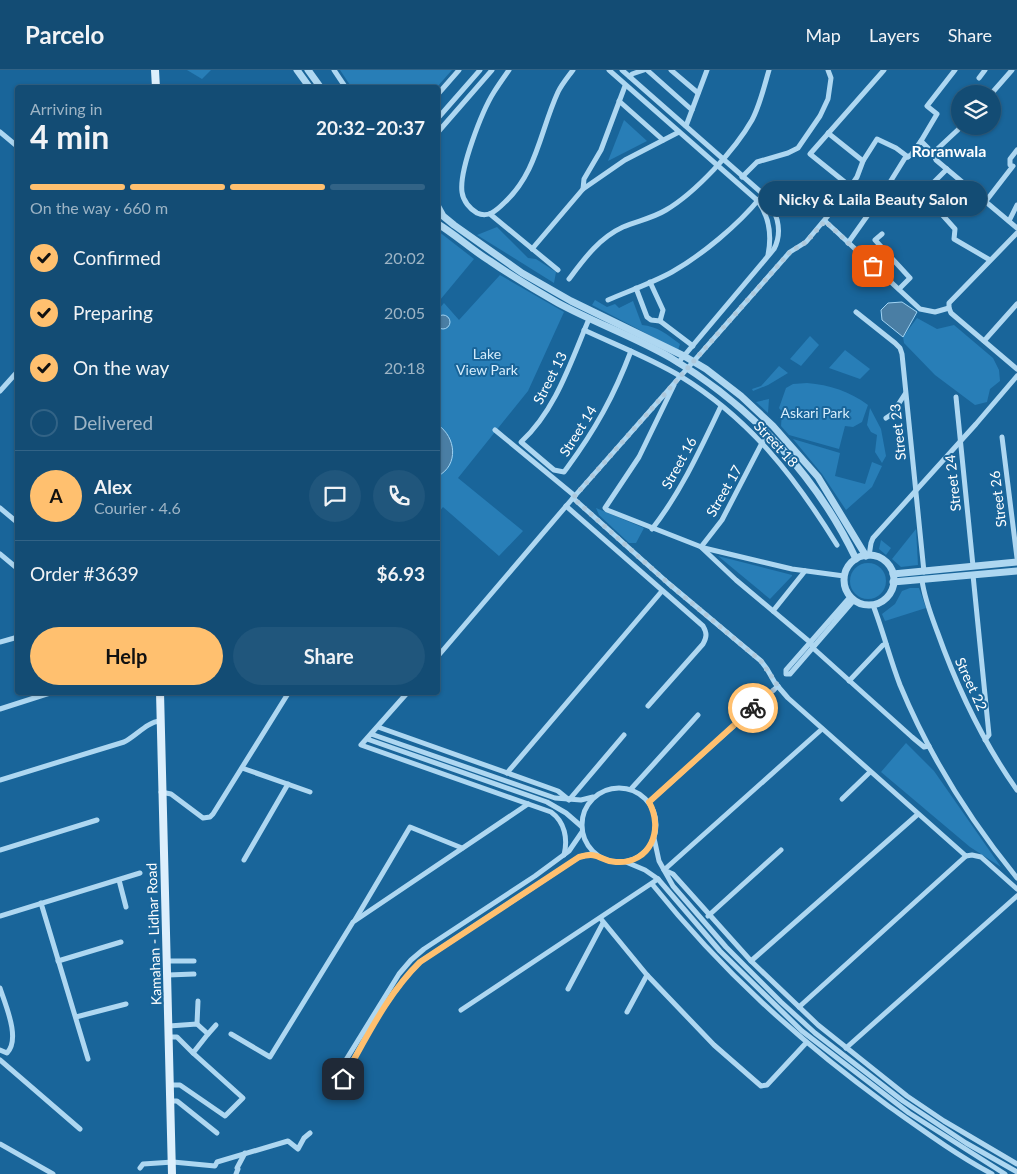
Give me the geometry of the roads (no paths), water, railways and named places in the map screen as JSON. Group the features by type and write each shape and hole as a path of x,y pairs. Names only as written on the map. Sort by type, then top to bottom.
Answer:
{"main road":[{"path":"155,70 156,85"},
{"name":"Kamahan - Lidhar Road","path":"160,695 172,1174"}],"street":[{"path":"297,70 308,85"},
{"path":"308,70 319,85"},
{"path":"334,70 344,85"},
{"path":"440,92 458,70"},
{"path":"440,116 480,70"},
{"path":"440,130 492,70"},
{"path":"509,70 494,92 482,116 468,156 463,182 462,192 464,200 470,208 483,215 490,214 516,190 528,172 559,91 573,70"},
{"path":"608,70 758,201 765,211 770,229 771,237 768,256"},
{"path":"622,70 763,194 774,209 778,228 777,243 763,264 678,363"},
{"path":"630,77 632,74 646,70 692,110"},
{"path":"671,70 698,93"},
{"path":"686,126 707,70"},
{"path":"569,279 601,241 621,228 664,211 682,199 707,177 752,120 769,70"},
{"path":"742,177 757,162 780,156 798,148 820,116 828,99 831,78 828,70"},
{"path":"847,193 846,183 810,154 884,70"},
{"path":"848,243 882,196 906,158 921,141 937,114 927,106 956,70"},
{"path":"978,78 985,70"},
{"path":"1000,85 1012,70"},
{"path":"583,189 584,180 601,150 625,86"},
{"path":"619,101 662,140"},
{"path":"0,132 15,144"},
{"path":"532,249 583,189 625,160 679,132"},
{"path":"828,133 862,161"},
{"path":"933,153 952,135"},
{"path":"440,654 675,381 694,362 790,252 806,242 825,221 858,177 862,161 877,139 896,148 908,157"},
{"path":"921,141 933,153 936,160 1017,228"},
{"path":"986,202 1013,166 1010,165 1010,159 1017,150"},
{"path":"931,185 947,169"},
{"path":"608,300 670,273 707,248 758,201 763,194"},
{"path":"1008,221 1017,205"},
{"path":"936,210 955,229 954,239 990,260"},
{"path":"440,211 443,216 454,225 522,273 579,305 684,356 741,396 774,426 818,476 867,556"},
{"path":"490,214 558,270"},
{"path":"825,221 920,310 936,312 949,308"},
{"path":"440,225 523,282 589,319 678,363 729,400 769,435 806,476 843,532 856,559"},
{"path":"1017,233 949,303 951,313 1017,369"},
{"path":"882,234 875,240 910,278 898,289"},
{"path":"650,282 664,310 660,321"},
{"path":"636,288 647,317 651,320 660,321 693,346"},
{"path":"984,341 1017,304"},
{"name":"Street 23","path":"856,312 900,348 924,572"},
{"name":"Street 13","path":"521,442 538,423 555,397 589,319"},
{"name":"Street 18","path":"584,330 680,376 721,406 762,443 802,490 837,545"},
{"name":"Street 14","path":"521,442 554,470 564,472 592,434 619,384 631,352"},
{"path":"0,391 15,374"},
{"path":"867,556 872,540 1017,376"},
{"path":"675,381 639,457 605,508 701,547 805,571 844,576"},
{"path":"886,418 892,414 905,394"},
{"name":"Street 24","path":"956,397 973,566"},
{"name":"Street 16","path":"652,528 663,515 690,470 721,406"},
{"path":"495,430 574,497 668,583 761,661 778,686 822,729 917,815 966,856"},
{"name":"Street 17","path":"701,547 722,520 762,443 769,435"},
{"name":"Street 26","path":"1002,437 1017,560"},
{"path":"566,506 704,626 707,635 703,644 648,706"},
{"path":"0,508 15,520"},
{"path":"701,547 924,747 929,746"},
{"path":"0,554 15,566"},
{"path":"867,556 877,557 884,561 893,574 893,582 889,594 879,603 863,605 852,598 845,587 844,576 848,566 856,559 867,556"},
{"path":"893,574 1017,560"},
{"path":"773,611 805,571"},
{"path":"893,582 1017,571"},
{"path":"973,575 989,735 985,740"},
{"name":"Street 22","path":"922,580 929,610 948,663 965,702 985,740 1017,790"},
{"path":"507,773 662,591"},
{"path":"812,646 786,670 786,674 790,674 852,598"},
{"path":"873,605 900,684 929,746 975,823 1017,878"},
{"path":"1,641 15,638"},
{"path":"849,681 886,644"},
{"path":"649,802 778,686"},
{"path":"0,709 44,695"},
{"path":"161,792 168,793 198,815 206,818 213,814 287,695"},
{"path":"405,695 361,746 551,812 557,816 562,824 566,846 564,855"},
{"path":"631,789 698,715"},
{"path":"0,780 124,742 153,722 160,721"},
{"path":"378,727 558,791 569,800"},
{"path":"664,870 822,729"},
{"path":"569,800 624,735"},
{"path":"369,737 555,798 581,800 594,797"},
{"path":"369,737 547,802 566,813 581,826"},
{"path":"242,768 310,792"},
{"path":"842,799 870,772"},
{"path":"244,860 288,784"},
{"path":"1005,1174 909,1114 802,1031 720,951 658,879 645,870 626,862 605,860 596,855 590,849 581,826 582,815 594,797 607,789 615,787 631,789 644,796 649,802 656,820 654,838 656,853 664,870 673,886 726,947 815,1034 903,1101 1017,1172"},
{"path":"353,922 528,804"},
{"path":"751,962 917,815"},
{"path":"0,850 97,820"},
{"path":"231,1034 270,1057 410,827 462,848"},
{"path":"582,832 574,845 564,855 410,960 390,986 328,1089 334,1094 387,1003 404,977 420,962 579,857 590,854 596,855"},
{"path":"626,862 645,851 654,838"},
{"path":"708,916 781,850"},
{"path":"799,1007 966,856 977,855 981,857 1017,889"},
{"path":"664,870 673,874 708,916 751,962 846,1048 944,1121 1017,1164"},
{"path":"0,916 140,874"},
{"path":"461,1010 602,921 658,879"},
{"path":"119,880 126,907"},
{"path":"652,884 695,935 736,979 806,1043 847,1076 920,1129 992,1174"},
{"path":"846,1048 1017,896"},
{"path":"41,903 88,1059"},
{"path":"602,921 647,975 714,1045 761,1086 767,1085 806,1043"},
{"path":"568,989 602,921"},
{"path":"58,961 121,942"},
{"path":"168,961 194,961"},
{"path":"168,974 194,974"},
{"path":"627,1012 647,975"},
{"path":"0,988 14,1038 7,1053 0,1050"},
{"path":"197,1024 198,1002"},
{"path":"76,1017 126,1004"},
{"path":"169,1026 197,1024 208,1034"},
{"path":"193,1053 216,1025"},
{"path":"170,1037 176,1037 244,1098 225,1116 180,1085 170,1085"},
{"path":"0,1060 80,1129"},
{"path":"171,1101 177,1101 217,1134"},
{"path":"140,1168 143,1164 172,1162 215,1166 217,1162 288,1140 298,1149 304,1138 310,1133"},
{"path":"0,1144 52,1174"},
{"path":"236,1174 237,1168 246,1153"}],"place":[{"name":"Nicky & Laila Beauty Salon","path":"873,266"}],"district":[{"name":"Roranwala","path":"949,151"}],"park label":[{"name":"Lake View Park","path":"487,362"},
{"name":"Askari Park","path":"815,413"}]}
